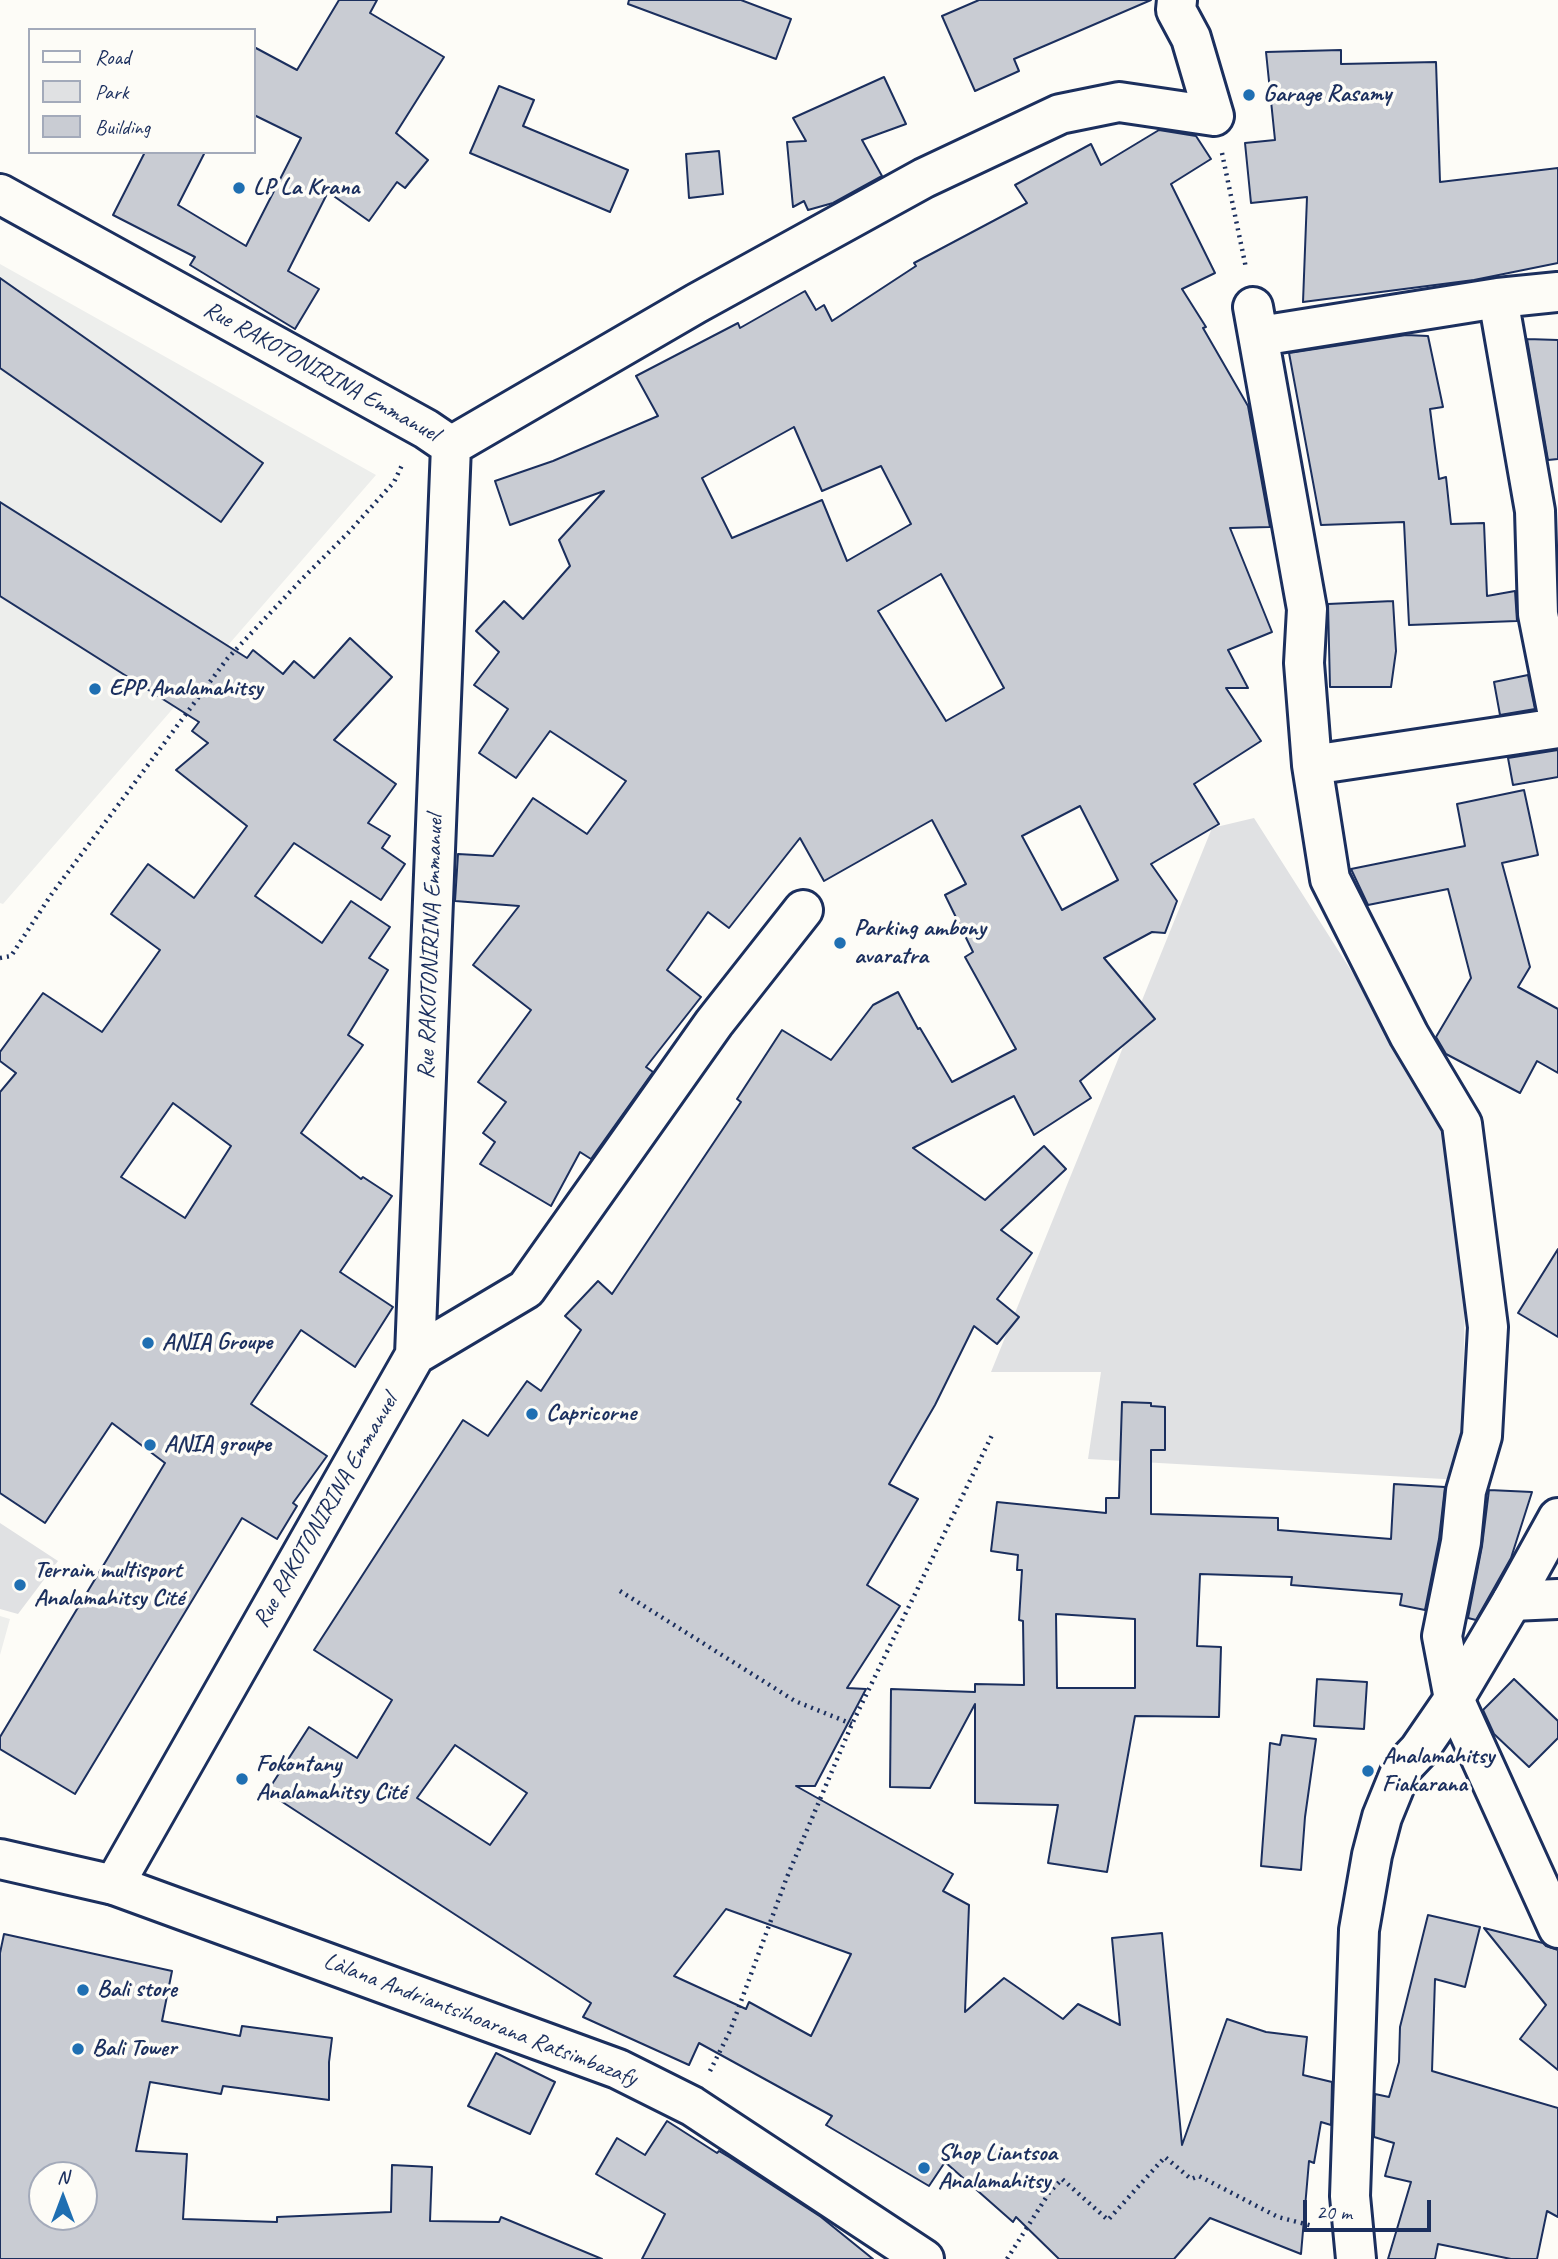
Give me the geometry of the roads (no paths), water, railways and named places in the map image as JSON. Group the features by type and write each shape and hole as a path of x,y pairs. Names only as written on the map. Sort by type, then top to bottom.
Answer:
{"street":[{"path":"439,437 697,303 924,178 1060,114 1119,102 1214,116 1191,38 1176,10 1177,0"},
{"name":"Rue RAKOTONIRINA Emmanuel","path":"0,194 439,437 415,1355 114,1885"},
{"path":"1558,292 1256,321 1307,609 1304,663 1312,765 1330,878 1409,1035 1462,1124 1488,1327 1482,1436 1466,1491 1461,1542 1442,1636 1454,1699 1558,1928"},
{"path":"1497,298 1535,511 1538,614 1558,715"},
{"path":"1312,765 1558,728"},
{"path":"415,1355 526,1289 714,1023 803,910"},
{"path":"1355,2248 1350,2196 1359,1930 1372,1855 1382,1817 1402,1769 1419,1750 1454,1699 1558,1518"},
{"path":"1512,1601 1558,1600"},
{"name":"Làlana Andriantsihoarana Ratsimbazafy","path":"0,1859 114,1885 618,2069 692,2106 924,2259"}],"place":[{"name":"Garage Rasamy","path":"1249,95"},
{"name":"LP La Krana","path":"239,188"},
{"name":"EPP Analamahitsy","path":"95,689"},
{"name":"Parking ambony avaratra","path":"840,943"},
{"name":"ANIA Groupe","path":"148,1343"},
{"name":"Capricorne","path":"532,1414"},
{"name":"ANIA groupe","path":"150,1445"},
{"name":"Terrain multisport Analamahitsy Cité","path":"20,1585"},
{"name":"Analamahitsy Fiakarana","path":"1368,1771"},
{"name":"Fokontany Analamahitsy Cité","path":"242,1779"},
{"name":"Bali store","path":"83,1990"},
{"name":"Bali Tower","path":"78,2049"},
{"name":"Shop Liantsoa Analamahitsy","path":"924,2168"}]}
